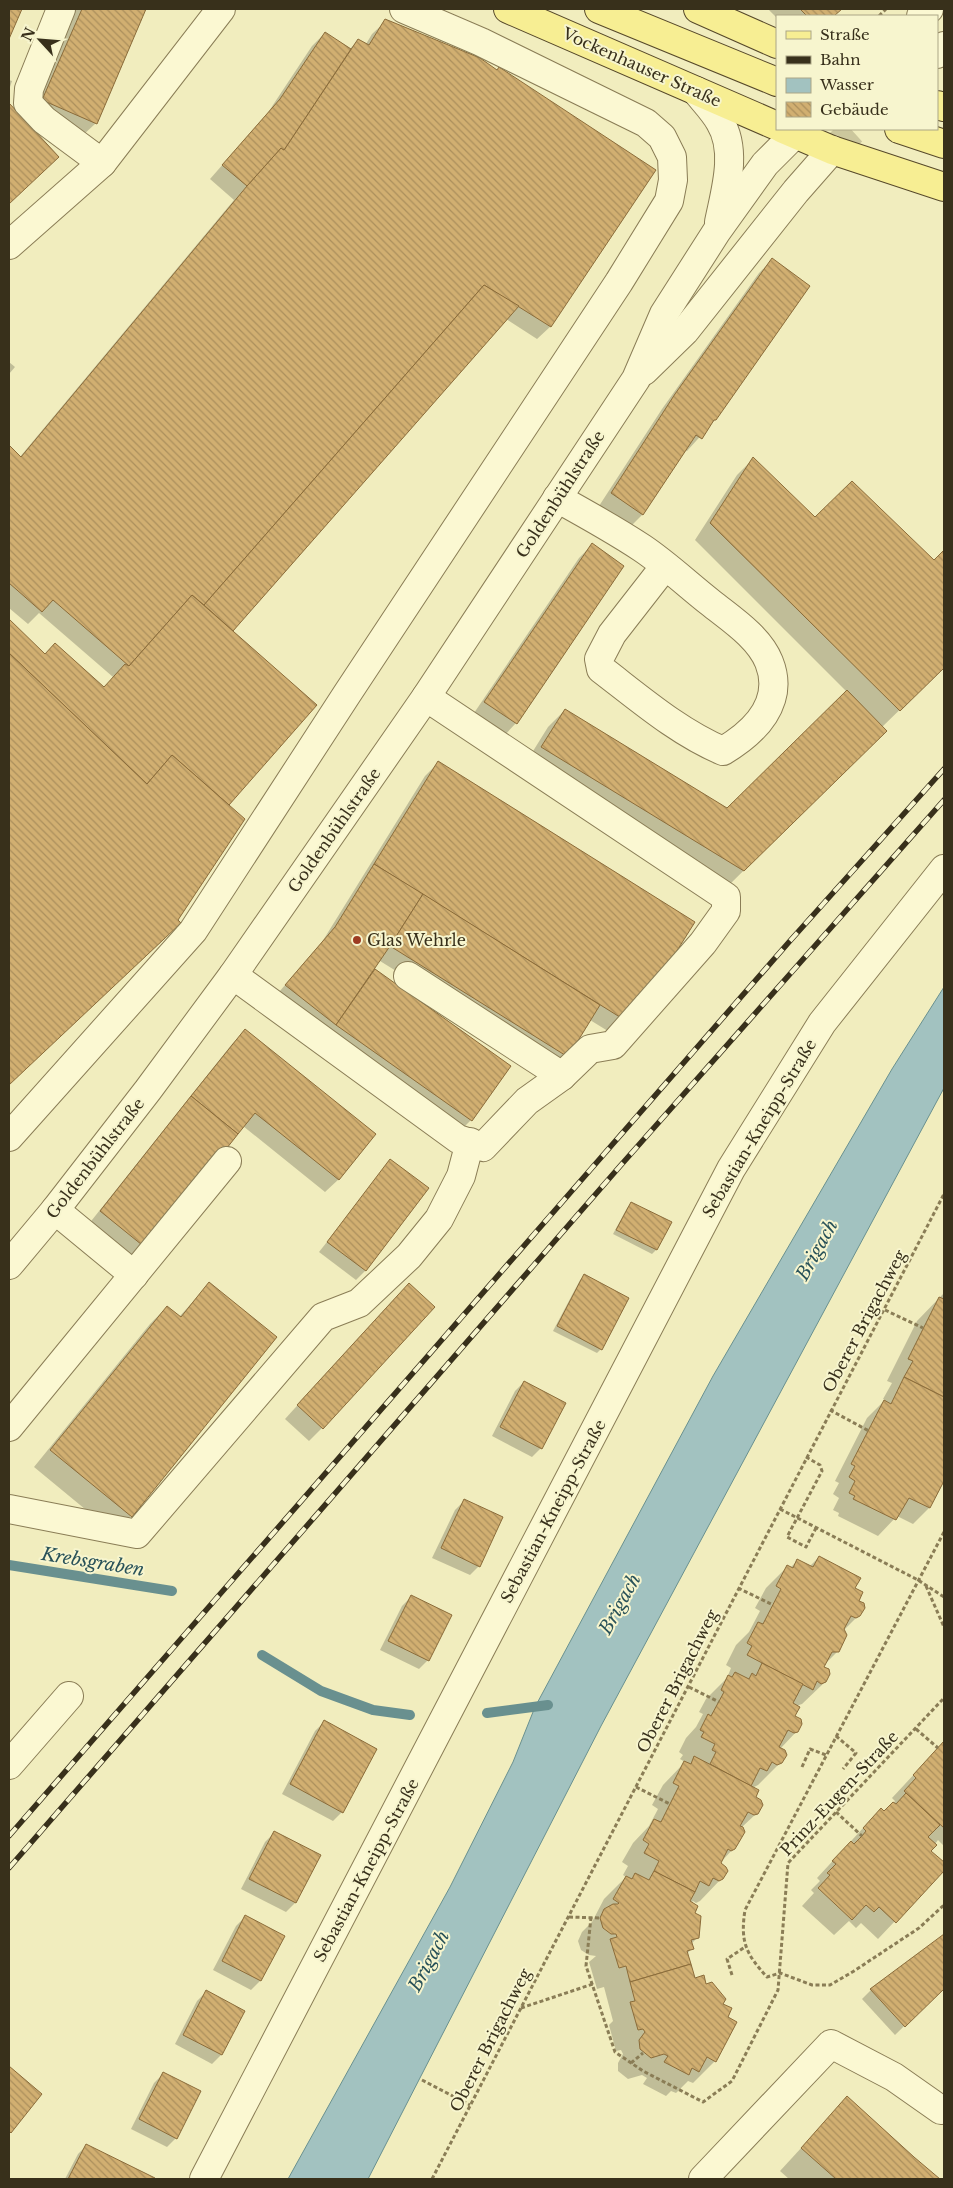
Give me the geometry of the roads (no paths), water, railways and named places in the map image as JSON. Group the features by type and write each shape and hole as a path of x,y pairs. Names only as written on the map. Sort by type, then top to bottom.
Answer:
{"main road":[{"name":"Vockenhauser Straße","path":"508,9 776,126"},
{"path":"599,9 776,82"},
{"path":"698,9 776,44"},
{"name":"Vockenhauser Straße","path":"785,130 832,150 944,187"},
{"path":"902,130 944,144"}],"street":[{"path":"61,9 29,89 28,103 44,120 102,163"},
{"path":"9,245 102,163 220,9"},
{"path":"9,1137 193,931 619,282 669,200 673,180 672,157 662,137 646,123 481,42 404,9"},
{"path":"696,91 721,124 729,150 727,178 717,231"},
{"name":"Goldenbühlstraße","path":"9,1265 55,1210 234,975 426,698 636,379 664,314 717,231 765,164 785,130"},
{"name":"Goldenbühlstraße","path":"636,379 685,331 796,191 832,150"},
{"path":"558,498 643,549 665,566 740,626 769,661 772,675 771,701 766,713 744,738 723,751 706,744 666,718 601,669 599,659 612,634 665,566"},
{"path":"234,975 458,1138 483,1147 527,1101 562,1076 590,1049 613,1045 703,943 726,911 726,897 426,698"},
{"name":"Sebastian-Kneipp-Straße","path":"204,2179 731,1169 822,1023 944,870"},
{"path":"408,976 562,1076"},
{"path":"9,1509 137,1534 322,1317 359,1303 408,1256 439,1220 461,1176 470,1142"},
{"path":"9,1427 227,1161"},
{"path":"55,1210 134,1275"},
{"path":"9,1765 69,1696"},
{"path":"703,2179 831,2044 894,2077 941,2110"}],"water":[{"name":"Brigach","path":"944,987 944,1088 601,1726 368,2179 288,2179 450,1887 513,1762 535,1707 713,1376 892,1069"}],"waterway":[{"name":"Krebsgraben","path":"9,1565 172,1591"},
{"name":"Krebsgraben","path":"262,1655 321,1691 373,1710 410,1715"},
{"name":"Krebsgraben","path":"487,1713 548,1705"}],"tunnel":[{"path":"832,150 854,130"}],"railway":[{"path":"9,1836 789,942 944,769"},
{"path":"9,1868 621,1165 944,800"}],"place":[{"name":"Glas Wehrle","path":"357,940"}]}
